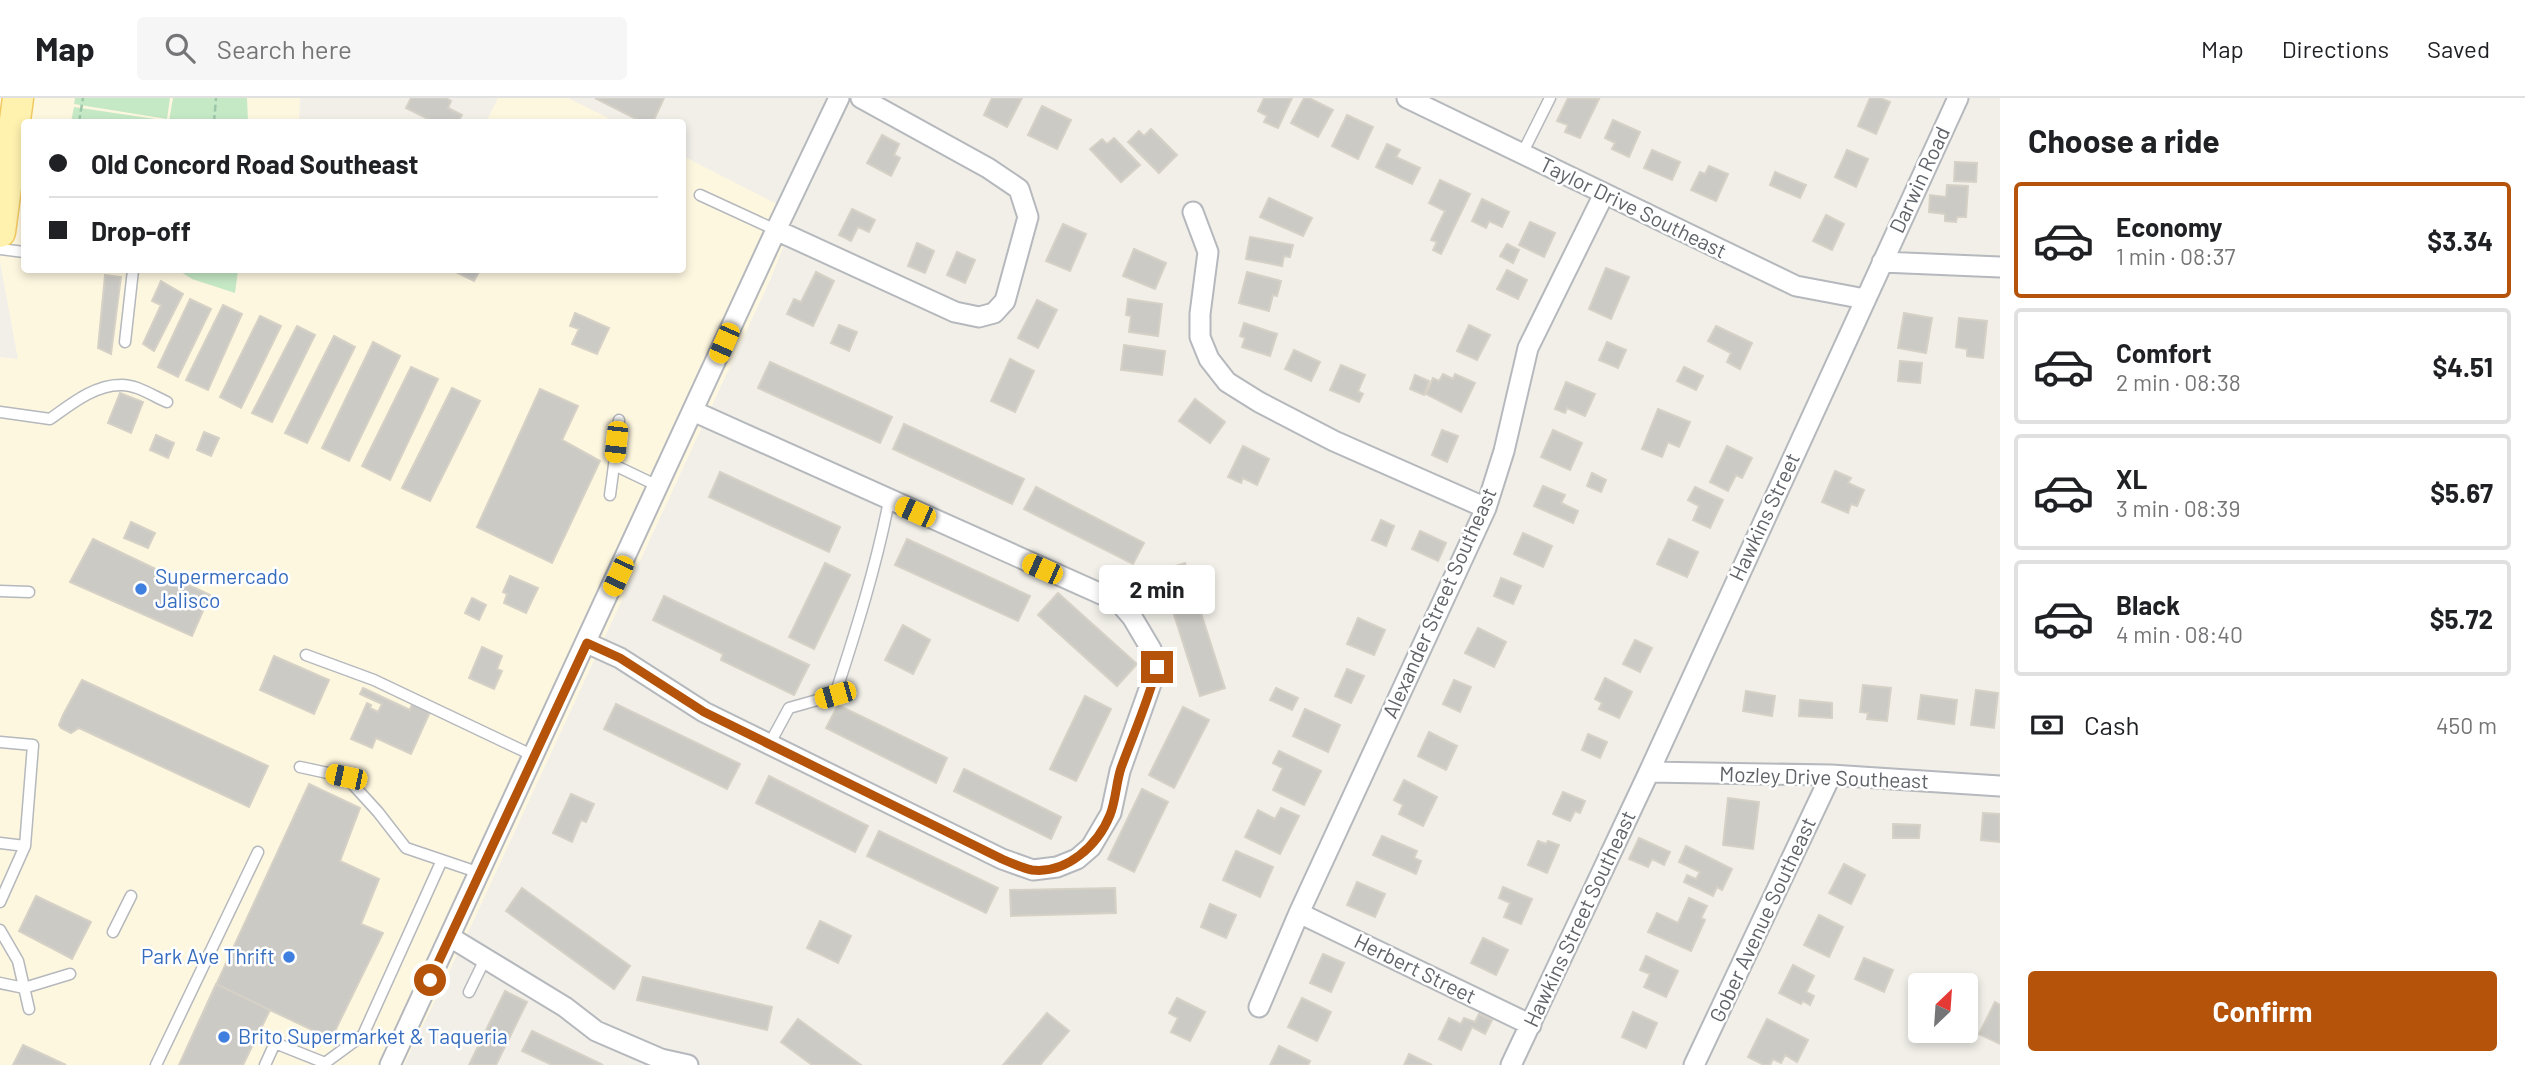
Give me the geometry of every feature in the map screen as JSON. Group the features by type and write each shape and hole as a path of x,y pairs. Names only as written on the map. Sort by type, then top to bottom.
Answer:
{"main road":[{"path":"0,232 18,98"}],"street":[{"path":"390,1065 839,98"},
{"path":"776,230 955,313 979,317 993,313 1005,301 1028,217 1019,189 988,168 861,98"},
{"name":"Taylor Drive Southeast","path":"1406,98 1796,286 1865,299"},
{"name":"Darwin Road","path":"1882,262 1958,98"},
{"name":"Alexander Street Southeast","path":"1259,1007 1299,913 1486,508 1504,450 1528,348 1604,194"},
{"path":"1193,212 1208,252 1199,314 1200,337 1209,359 1227,382 1334,441 1486,508"},
{"path":"1882,262 2000,267"},
{"name":"Hawkins Street","path":"1648,772 1882,262"},
{"path":"587,643 620,658 704,712 1002,859 1033,870 1056,867 1077,859 1091,846 1107,821 1120,771 1157,667 1151,649 1132,617 1119,602 693,411"},
{"name":"Mozley Drive Southeast","path":"1648,772 1831,775 2000,786"},
{"name":"Hawkins Street Southeast","path":"1511,1065 1648,772"},
{"name":"Gober Avenue Southeast","path":"1694,1065 1831,775"},
{"name":"Herbert Street","path":"1299,913 1531,1025"},
{"path":"450,937 565,1007 596,1031 662,1059 688,1065"}],"lane":[{"path":"1522,154 1550,98"},
{"path":"700,195 776,230"},
{"path":"0,232 21,250"},
{"path":"125,342 133,273"},
{"path":"0,412 50,419 71,403 103,388 121,384 167,402"},
{"path":"610,495 619,420"},
{"path":"614,465 659,486"},
{"path":"770,743 789,708 835,695 855,634 889,501"},
{"path":"0,591 29,592"},
{"path":"306,654 374,680 534,756"},
{"path":"0,742 33,746 25,846 0,902"},
{"path":"300,767 346,777 378,811 406,848 480,873"},
{"path":"0,843 25,846"},
{"path":"156,1065 258,852"},
{"path":"265,1065 275,1043 325,1063 363,1035 442,860"},
{"path":"113,932 131,896"},
{"path":"0,930 18,961 29,1009"},
{"path":"469,992 485,959"},
{"path":"0,983 24,988 70,974"}],"path":[{"path":"80,119 83,98"},
{"path":"214,119 216,98"}],"shaded area":[{"path":"0,98 300,98 299,119 21,119 21,273 686,273 686,158 796,214 771,278 404,1065 0,1065 0,357 18,359 0,262"},
{"path":"498,98 568,98 610,119 488,119"}],"green space":[{"path":"75,98 170,98 167,119 74,104"},
{"path":"173,98 247,98 248,119 169,119"},
{"path":"74,107 155,119 72,119"},
{"path":"183,273 238,273 235,293 192,279"}],"building":[{"path":"411,98 446,98 451,101 448,108 462,115 460,119 428,119 406,108"},
{"path":"595,98 664,98 654,119 636,119"},
{"path":"992,98 1022,98 1007,127 984,115"},
{"path":"1264,98 1292,98 1278,128 1264,122 1267,116 1258,111"},
{"path":"1304,98 1333,110 1318,137 1291,123"},
{"path":"1568,98 1599,99 1580,138 1565,132 1568,125 1557,121"},
{"path":"1870,98 1890,102 1876,134 1858,126"},
{"path":"1042,106 1071,120 1057,149 1028,135"},
{"path":"1347,115 1373,127 1358,159 1332,146"},
{"path":"1613,120 1640,132 1629,157 1612,149 1615,143 1605,138"},
{"path":"1151,129 1177,155 1159,173 1128,142 1139,131 1144,136"},
{"path":"882,135 899,144 894,155 900,158 891,176 867,163"},
{"path":"1114,138 1140,165 1121,182 1090,149 1102,139 1107,144"},
{"path":"1387,144 1400,150 1396,157 1420,168 1412,184 1376,167"},
{"path":"1652,150 1680,162 1672,180 1644,168"},
{"path":"1847,150 1868,159 1856,187 1835,177"},
{"path":"1955,162 1977,163 1976,182 1954,181"},
{"path":"1709,166 1728,174 1716,201 1691,190 1700,172 1705,174"},
{"path":"1775,172 1806,185 1800,198 1770,185"},
{"path":"1440,180 1470,194 1441,254 1433,250 1437,242 1431,240 1445,211 1429,203"},
{"path":"1947,185 1968,186 1966,217 1957,217 1956,222 1945,221 1945,214 1929,212 1930,195 1946,197"},
{"path":"1269,198 1312,218 1303,236 1260,217"},
{"path":"1482,199 1509,212 1502,227 1489,221 1486,228 1472,221"},
{"path":"852,209 875,220 869,232 858,227 851,241 839,235"},
{"path":"1826,215 1844,224 1832,250 1813,241"},
{"path":"1530,222 1555,233 1544,257 1519,245"},
{"path":"1063,224 1086,234 1070,271 1046,261"},
{"path":"1250,237 1293,245 1290,257 1284,256 1282,266 1246,259"},
{"path":"917,243 934,251 925,273 908,266"},
{"path":"1507,244 1519,250 1513,263 1500,256"},
{"path":"1134,249 1166,263 1155,289 1123,276"},
{"path":"957,252 975,260 965,283 947,275"},
{"path":"1606,268 1629,277 1611,319 1589,309"},
{"path":"1507,270 1527,280 1518,299 1497,289"},
{"path":"816,272 834,281 813,326 787,314 794,299 801,302"},
{"path":"1247,272 1281,281 1277,296 1273,295 1269,311 1239,303"},
{"path":"458,273 478,273 474,281"},
{"path":"105,275 121,277 111,354 98,348"},
{"path":"161,281 183,294 154,351 143,344 161,305 152,301"},
{"path":"190,299 211,309 178,377 158,367"},
{"path":"1128,299 1162,304 1158,336 1129,332 1131,316 1126,315"},
{"path":"1037,300 1057,310 1038,348 1018,338"},
{"path":"223,305 242,314 208,390 186,380"},
{"path":"575,313 609,328 597,354 572,344 579,329 570,326"},
{"path":"1904,313 1932,318 1926,353 1898,348"},
{"path":"260,316 281,326 241,408 220,397"},
{"path":"1959,318 1987,321 1983,358 1967,356 1967,349 1956,347"},
{"path":"1244,323 1277,334 1270,356 1242,347 1245,338 1240,336"},
{"path":"839,325 857,332 849,351 831,343"},
{"path":"1469,325 1490,335 1477,360 1457,351"},
{"path":"297,326 315,335 272,422 252,413"},
{"path":"1716,326 1752,343 1740,369 1727,362 1731,353 1708,341"},
{"path":"334,336 355,347 307,443 285,433"},
{"path":"373,342 400,356 349,461 322,448"},
{"path":"1607,342 1626,350 1618,368 1599,360"},
{"path":"1124,345 1165,351 1162,375 1121,370"},
{"path":"1294,350 1320,362 1311,381 1285,369"},
{"path":"1010,359 1034,371 1015,412 991,401"},
{"path":"1900,361 1922,363 1920,383 1898,381"},
{"path":"770,362 892,417 880,443 758,388"},
{"path":"1341,365 1365,375 1358,391 1363,394 1359,402 1330,390"},
{"path":"411,367 438,379 390,480 362,466"},
{"path":"1684,367 1703,376 1696,390 1677,381"},
{"path":"1443,374 1453,379 1455,374 1475,383 1461,412 1426,394 1433,378 1439,381"},
{"path":"1415,375 1429,381 1424,395 1410,389"},
{"path":"1566,382 1595,394 1585,416 1567,408 1565,413 1555,409"},
{"path":"452,388 480,401 430,501 402,488"},
{"path":"540,389 578,406 562,440 600,461 552,563 477,527"},
{"path":"120,393 143,402 131,433 108,423"},
{"path":"1195,399 1225,422 1210,443 1179,421"},
{"path":"1658,409 1690,422 1679,447 1668,442 1662,457 1642,449"},
{"path":"904,424 1024,479 1012,504 893,449"},
{"path":"1442,430 1458,436 1447,462 1432,455"},
{"path":"1553,430 1582,443 1570,470 1541,457"},
{"path":"204,432 219,438 211,456 197,450"},
{"path":"156,435 174,443 168,458 150,450"},
{"path":"1243,446 1269,459 1257,485 1243,478 1241,483 1228,477"},
{"path":"1727,446 1752,458 1742,478 1736,475 1728,491 1710,482"},
{"path":"1835,471 1851,478 1848,483 1864,490 1857,506 1851,504 1848,513 1822,502"},
{"path":"720,472 840,527 829,552 709,497"},
{"path":"1592,473 1606,480 1601,492 1587,486"},
{"path":"1543,486 1565,495 1561,503 1578,511 1573,523 1534,506"},
{"path":"1036,487 1144,543 1133,564 1024,509"},
{"path":"1695,487 1723,500 1710,528 1693,520 1699,506 1688,500"},
{"path":"1381,520 1394,526 1386,546 1372,540"},
{"path":"131,522 155,533 148,548 124,538"},
{"path":"1420,531 1446,543 1438,561 1412,549"},
{"path":"1523,533 1552,546 1543,567 1514,554"},
{"name":"Supermercado Jalisco","path":"93,539 210,595 192,636 70,582"},
{"path":"907,539 1030,596 1018,621 895,565"},
{"path":"1669,539 1698,552 1687,577 1657,564"},
{"path":"825,563 850,575 814,649 789,637"},
{"path":"1185,563 1225,688 1200,696 1160,571"},
{"path":"510,576 538,588 526,613 504,603 507,594 503,592"},
{"path":"1501,578 1521,586 1513,604 1494,596"},
{"path":"1058,593 1137,664 1117,686 1038,615"},
{"path":"664,596 809,665 794,695 721,660 723,654 653,620"},
{"path":"472,598 486,605 479,620 465,613"},
{"path":"1358,618 1385,630 1374,655 1347,644"},
{"path":"903,625 930,640 913,674 885,660"},
{"path":"1478,628 1506,642 1494,667 1465,653"},
{"path":"1635,640 1652,648 1640,672 1623,664"},
{"path":"482,647 502,656 497,669 502,671 494,689 469,678"},
{"path":"274,656 329,680 314,714 260,690"},
{"path":"1347,669 1364,676 1351,703 1335,696"},
{"path":"1605,678 1632,692 1619,718 1599,709 1602,703 1595,699"},
{"path":"82,680 268,766 249,807 79,728 71,733 61,728 59,725 63,715"},
{"path":"1454,680 1471,687 1460,712 1443,704"},
{"path":"1863,685 1891,688 1887,721 1867,719 1868,713 1860,712"},
{"path":"363,688 410,710 412,704 430,712 411,754 376,738 372,748 351,739 367,703 378,712 382,704 360,694"},
{"path":"1276,688 1298,698 1292,710 1270,700"},
{"path":"1976,690 1998,693 1994,728 1971,725"},
{"path":"1746,691 1775,696 1772,716 1743,711"},
{"path":"1921,695 1957,700 1954,724 1918,719"},
{"path":"1085,696 1111,709 1076,781 1050,769"},
{"path":"1800,700 1832,703 1832,718 1799,716"},
{"path":"616,704 740,764 727,789 604,729"},
{"path":"838,705 947,758 936,783 826,728"},
{"path":"1183,707 1209,720 1174,788 1149,775"},
{"path":"1305,709 1340,725 1328,752 1293,736"},
{"path":"1429,732 1457,746 1446,770 1418,756"},
{"path":"1588,734 1607,742 1600,758 1582,750"},
{"path":"1279,751 1321,771 1304,805 1273,790 1283,768 1273,763"},
{"path":"964,769 1061,817 1051,839 954,791"},
{"path":"769,776 868,826 855,852 756,803"},
{"path":"1404,780 1437,797 1423,826 1399,814 1403,805 1394,800"},
{"path":"309,784 360,808 340,861 379,879 361,924 383,933 331,1039 270,1010 243,1065 179,1065"},
{"path":"1142,789 1168,802 1134,872 1108,859"},
{"path":"1563,792 1585,801 1580,813 1575,811 1570,821 1553,814"},
{"path":"571,794 594,804 586,822 581,820 572,842 553,833"},
{"path":"1728,798 1759,802 1753,849 1723,845"},
{"path":"1281,808 1299,816 1280,854 1245,837 1258,810 1275,819"},
{"path":"1983,813 2000,814 2000,842 1981,840"},
{"path":"1893,824 1920,825 1919,838 1893,838"},
{"path":"879,831 998,888 986,913 867,856"},
{"path":"1382,836 1417,851 1414,858 1421,861 1416,874 1373,855"},
{"path":"1639,838 1670,852 1664,865 1652,859 1648,867 1629,859"},
{"path":"1538,841 1559,845 1547,873 1528,865"},
{"path":"1686,846 1732,869 1722,890 1717,887 1713,896 1684,882 1687,875 1696,879 1700,872 1679,862"},
{"path":"1236,851 1273,867 1260,897 1223,880"},
{"path":"1844,864 1865,875 1851,904 1829,893"},
{"path":"1357,882 1385,894 1375,917 1347,905"},
{"path":"1503,887 1532,899 1521,924 1504,917 1510,903 1499,898"},
{"path":"522,888 630,966 614,989 506,911"},
{"path":"1115,888 1116,913 1011,916 1010,890"},
{"path":"36,896 91,922 72,959 19,931"},
{"path":"1689,898 1707,906 1701,918 1705,920 1691,951 1648,932 1657,913 1678,923"},
{"path":"1210,904 1236,915 1226,938 1201,927"},
{"path":"1819,915 1843,927 1829,957 1804,945"},
{"path":"820,921 851,936 838,963 807,948"},
{"path":"1483,938 1508,950 1496,975 1471,963"},
{"path":"1323,954 1344,963 1331,992 1310,983"},
{"path":"1646,956 1678,971 1666,997 1644,987 1650,974 1640,970"},
{"path":"1864,958 1893,970 1884,992 1855,979"},
{"path":"1793,965 1814,976 1806,992 1814,996 1810,1005 1803,1001 1801,1004 1779,993"},
{"path":"643,977 772,1007 767,1030 637,1000"},
{"name":"Brito Supermarket & Taqueria","path":"216,984 270,1010 243,1065 179,1065"},
{"path":"505,991 527,1002 496,1065 469,1065"},
{"path":"1177,998 1205,1012 1190,1041 1171,1032 1178,1018 1169,1013"},
{"path":"1302,998 1331,1012 1317,1041 1288,1027"},
{"path":"1995,1002 2000,1005 2000,1044 1979,1034"},
{"path":"1633,1012 1657,1023 1646,1048 1622,1037"},
{"path":"1047,1013 1069,1031 1040,1065 1003,1065"},
{"path":"1479,1014 1492,1020 1485,1034 1472,1027 1461,1050 1439,1039 1449,1018 1461,1024 1464,1018 1475,1022"},
{"path":"798,1019 861,1065 812,1065 781,1042"},
{"path":"1767,1019 1808,1040 1797,1062 1785,1055 1781,1063 1773,1059 1770,1065 1764,1065 1748,1057"},
{"path":"532,1031 603,1065 552,1065 522,1051"},
{"path":"23,1045 66,1065 13,1065"},
{"path":"1279,1046 1310,1061 1308,1065 1270,1065"},
{"path":"1409,1054 1432,1065 1404,1065"}],"place":[{"name":"Supermercado Jalisco","path":"141,589"},
{"name":"Park Ave Thrift","path":"289,957"},
{"name":"Brito Supermarket & Taqueria","path":"224,1037"}],"route":[{"path":"430,980 587,643 620,658 704,712 1002,859 1033,870 1056,867 1077,859 1103,829 1111,813 1120,771 1157,667"}]}
